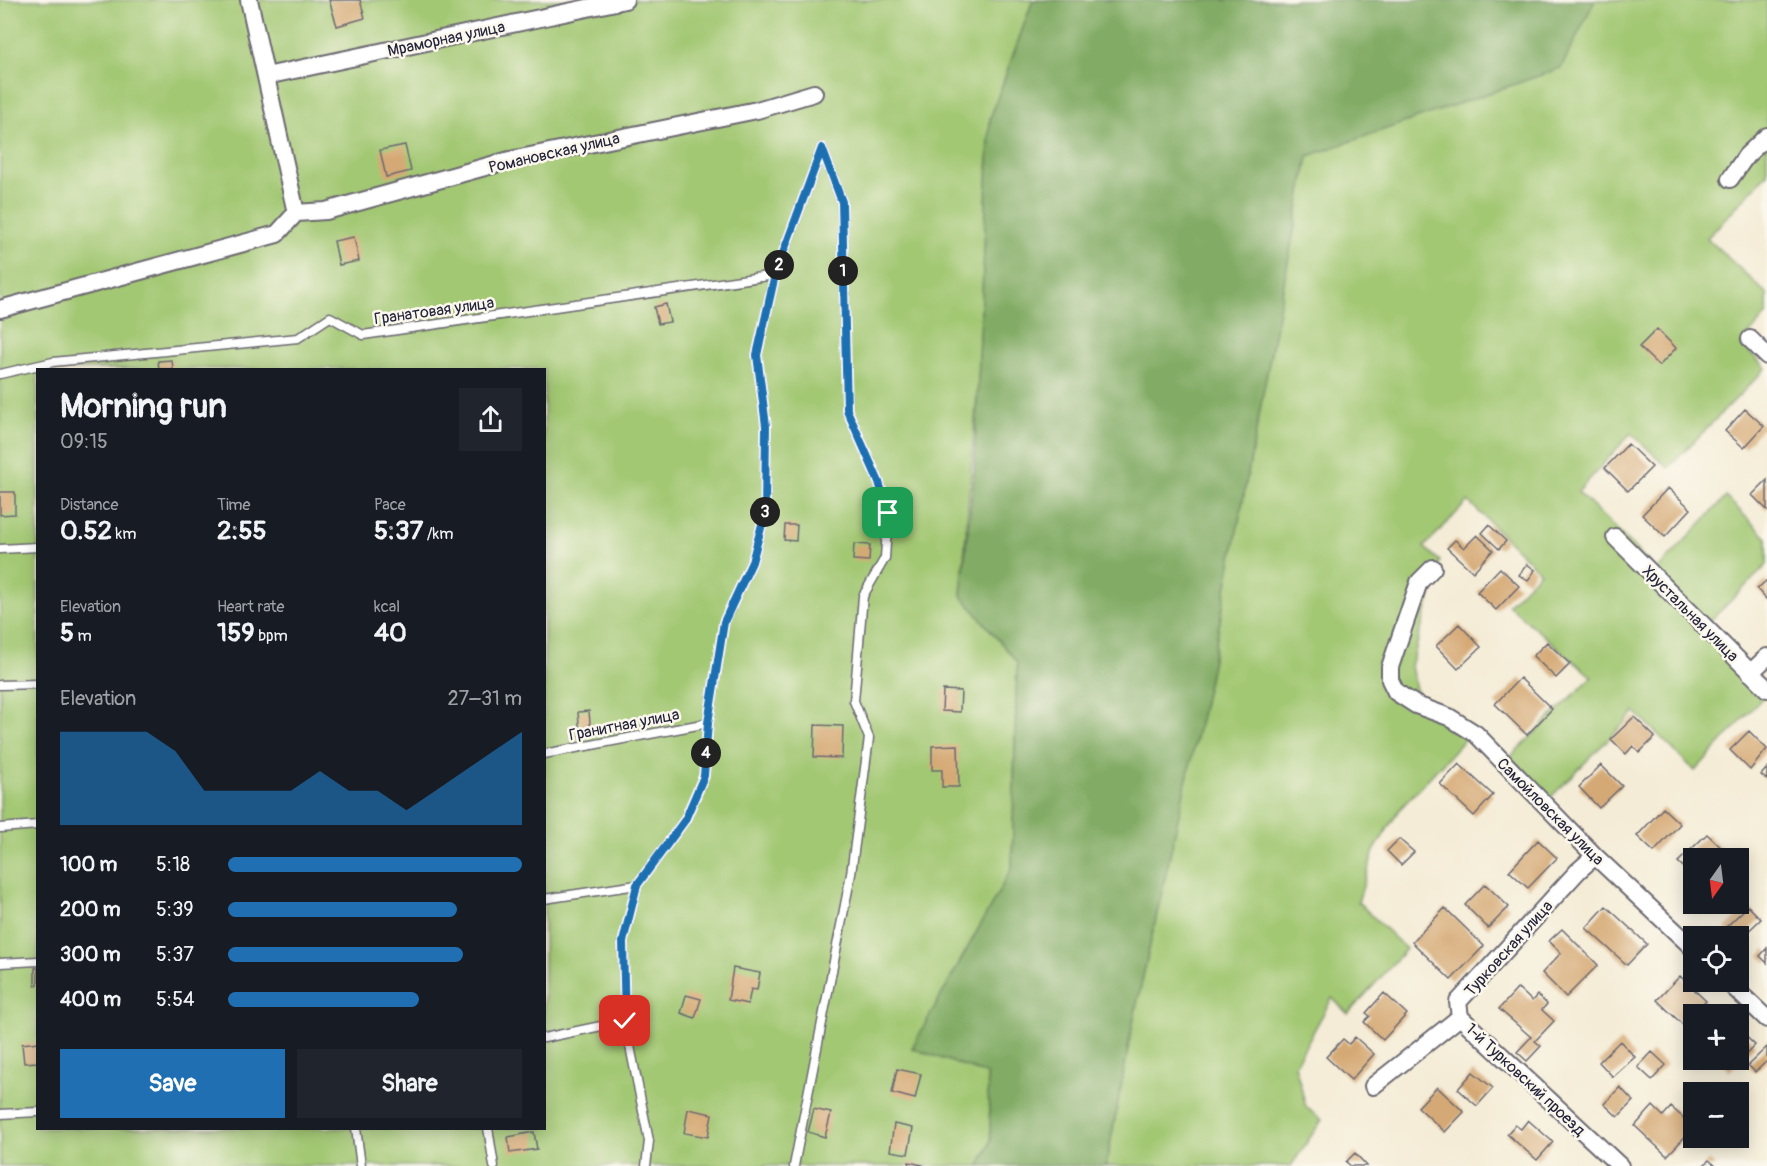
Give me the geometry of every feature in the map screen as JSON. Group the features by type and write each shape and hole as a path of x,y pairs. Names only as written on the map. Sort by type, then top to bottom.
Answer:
{"street":[{"path":"0,309 277,234 296,213 249,0"},
{"name":"Мраморная улица","path":"266,76 625,0"},
{"name":"Романовская улица","path":"296,213 326,211 433,184 510,160 757,110 814,93"},
{"path":"1730,179 1746,156 1767,136"},
{"path":"1750,339 1767,357"},
{"name":"Хрустальная улица","path":"1615,537 1767,689"},
{"name":"Самойловская улица","path":"1433,568 1419,582 1390,667 1390,680 1396,692 1416,705 1449,717 1476,734 1595,856 1683,939"},
{"path":"1750,673 1767,657"},
{"name":"Турковская улица","path":"1373,1086 1460,1017 1458,1002 1578,870 1595,856"},
{"path":"1739,992 1767,1019"},
{"name":"1-й Турковский проезд","path":"1460,1017 1620,1166"}],"lane":[{"path":"646,1166 650,1141 625,1021 623,942 637,885 689,811 704,776 708,723 724,622 752,562 765,513 766,426 757,355 775,275 822,148 842,202 847,410 879,482 888,513 885,558 863,596 854,701 869,738 851,874 794,1166"},
{"name":"Гранатовая улица","path":"0,374 53,362 298,338 330,316 363,335 775,275"},
{"path":"0,549 36,547"},
{"path":"0,685 36,684"},
{"name":"Гранитная улица","path":"546,754 708,723"},
{"path":"0,828 36,825"},
{"path":"546,899 637,885"},
{"path":"0,963 36,961"},
{"path":"546,1038 625,1021"},
{"path":"0,1114 36,1112"},
{"path":"356,1130 361,1166"},
{"path":"488,1130 494,1166"}],"green space":[{"path":"0,0 1033,0 990,119 978,383 961,595 1017,662 1012,868 912,1048 987,1074 991,1141 980,1166 0,1166"},
{"path":"1033,0 1595,0 1561,68 1308,156 1209,679 1134,1017 1106,1166 980,1166 991,1141 987,1074 912,1048 1012,868 1017,662 961,595 974,470 990,119"},
{"path":"1595,0 1767,0 1767,174 1707,238 1767,294 1767,314 1741,344 1766,368 1668,468 1631,433 1578,492 1657,570 1726,497 1767,538 1767,565 1709,622 1764,696 1695,771 1635,712 1550,798 1510,757 1592,677 1508,605 1540,572 1468,501 1424,547 1440,561 1411,666 1418,699 1467,737 1399,810 1374,851 1358,902 1406,949 1348,1014 1332,998 1295,1065 1306,1107 1322,1120 1291,1166 1106,1166 1134,1017 1209,679 1308,156 1561,68"}],"building":[{"path":"329,0 360,0 365,18 337,26"},
{"path":"405,145 411,171 386,177 380,150"},
{"path":"354,237 359,261 339,265 334,241"},
{"path":"666,304 670,322 658,324 654,307"},
{"path":"1657,329 1676,348 1659,366 1639,347"},
{"path":"172,360 173,368 159,368 158,361"},
{"path":"1745,409 1764,426 1744,448 1725,431"},
{"path":"1628,444 1652,467 1628,491 1605,468"},
{"path":"1767,480 1767,510 1752,495"},
{"path":"1668,488 1691,509 1665,537 1642,515"},
{"path":"0,492 15,492 15,514 0,515"},
{"path":"785,525 797,525 796,541 784,540"},
{"path":"1489,525 1506,541 1499,549 1482,533"},
{"path":"1477,535 1493,550 1473,572 1447,548 1455,540 1464,548"},
{"path":"854,544 870,545 869,561 853,560"},
{"path":"1527,564 1535,570 1528,581 1519,575"},
{"path":"1500,568 1519,586 1496,610 1477,592"},
{"path":"1767,580 1767,600 1757,589"},
{"path":"1459,624 1481,647 1458,669 1436,646"},
{"path":"1547,642 1570,664 1556,678 1533,656"},
{"path":"1520,678 1552,709 1527,735 1495,704"},
{"path":"943,690 961,691 960,712 942,711"},
{"path":"589,711 591,735 580,736 578,712"},
{"path":"1634,717 1655,737 1639,753 1633,746 1626,754 1611,739"},
{"path":"815,725 843,726 842,758 814,757"},
{"path":"1749,731 1767,749 1750,770 1730,750"},
{"path":"958,745 959,787 942,787 942,770 932,770 932,746"},
{"path":"1459,764 1493,795 1474,816 1440,784"},
{"path":"1601,765 1622,786 1599,808 1579,787"},
{"path":"1767,768 1767,780 1761,775"},
{"path":"1663,808 1680,824 1654,852 1637,836"},
{"path":"1707,834 1722,848 1692,848"},
{"path":"1399,839 1414,852 1401,865 1387,851"},
{"path":"1538,840 1557,858 1528,888 1509,871"},
{"path":"1683,857 1683,867 1678,862"},
{"path":"1485,884 1509,907 1488,928 1465,905"},
{"path":"1606,906 1647,944 1627,965 1586,928"},
{"path":"1749,907 1761,919 1749,930 1749,926 1727,926 1740,914 1749,914"},
{"path":"1445,908 1484,946 1451,980 1412,942"},
{"path":"1562,929 1598,965 1566,997 1542,973 1561,953 1549,941"},
{"path":"1767,948 1767,963 1760,956"},
{"path":"733,968 760,973 757,990 751,989 748,1004 728,1000"},
{"path":"1680,976 1683,979 1683,992 1697,992 1706,1001 1703,1004 1683,1004 1683,1025 1657,1000"},
{"path":"1518,988 1532,1001 1537,995 1547,1004 1542,1010 1554,1021 1535,1041 1541,1046 1527,1061 1517,1052 1531,1037 1499,1009"},
{"path":"1384,993 1407,1014 1383,1040 1364,1022 1370,1016 1366,1013"},
{"path":"686,995 701,999 695,1018 681,1013"},
{"path":"1355,1037 1374,1054 1351,1080 1326,1057 1343,1039 1349,1044"},
{"path":"1749,1039 1755,1045 1749,1051"},
{"path":"1620,1041 1635,1057 1613,1077 1599,1062"},
{"path":"36,1042 36,1062 24,1063 22,1044"},
{"path":"1767,1047 1767,1061 1755,1072 1749,1064"},
{"path":"1652,1052 1666,1065 1652,1080 1638,1067"},
{"path":"897,1069 921,1074 915,1099 892,1093"},
{"path":"1473,1072 1493,1088 1477,1106 1458,1089"},
{"path":"1437,1087 1464,1112 1445,1132 1418,1107"},
{"path":"1620,1087 1633,1101 1618,1117 1604,1104"},
{"path":"1653,1106 1663,1116 1671,1107 1683,1117 1683,1139 1667,1156 1635,1126"},
{"path":"688,1109 712,1114 708,1137 684,1133"},
{"path":"814,1109 831,1113 825,1137 808,1132"},
{"path":"1528,1120 1553,1142 1537,1160 1507,1134 1515,1125 1521,1129"},
{"path":"894,1124 913,1128 908,1154 890,1151"},
{"path":"534,1132 537,1149 510,1153 508,1137"},
{"path":"1355,1153 1367,1166 1351,1166 1346,1162"},
{"path":"1709,1160 1716,1166 1703,1166"},
{"path":"909,1162 923,1165 923,1166 908,1166"}],"route":[{"path":"625,1021 623,942 637,885 685,820 704,776 708,723 724,622 752,562 765,513 766,426 757,355 775,275 822,148 842,202 847,410 879,482 888,513"}]}
